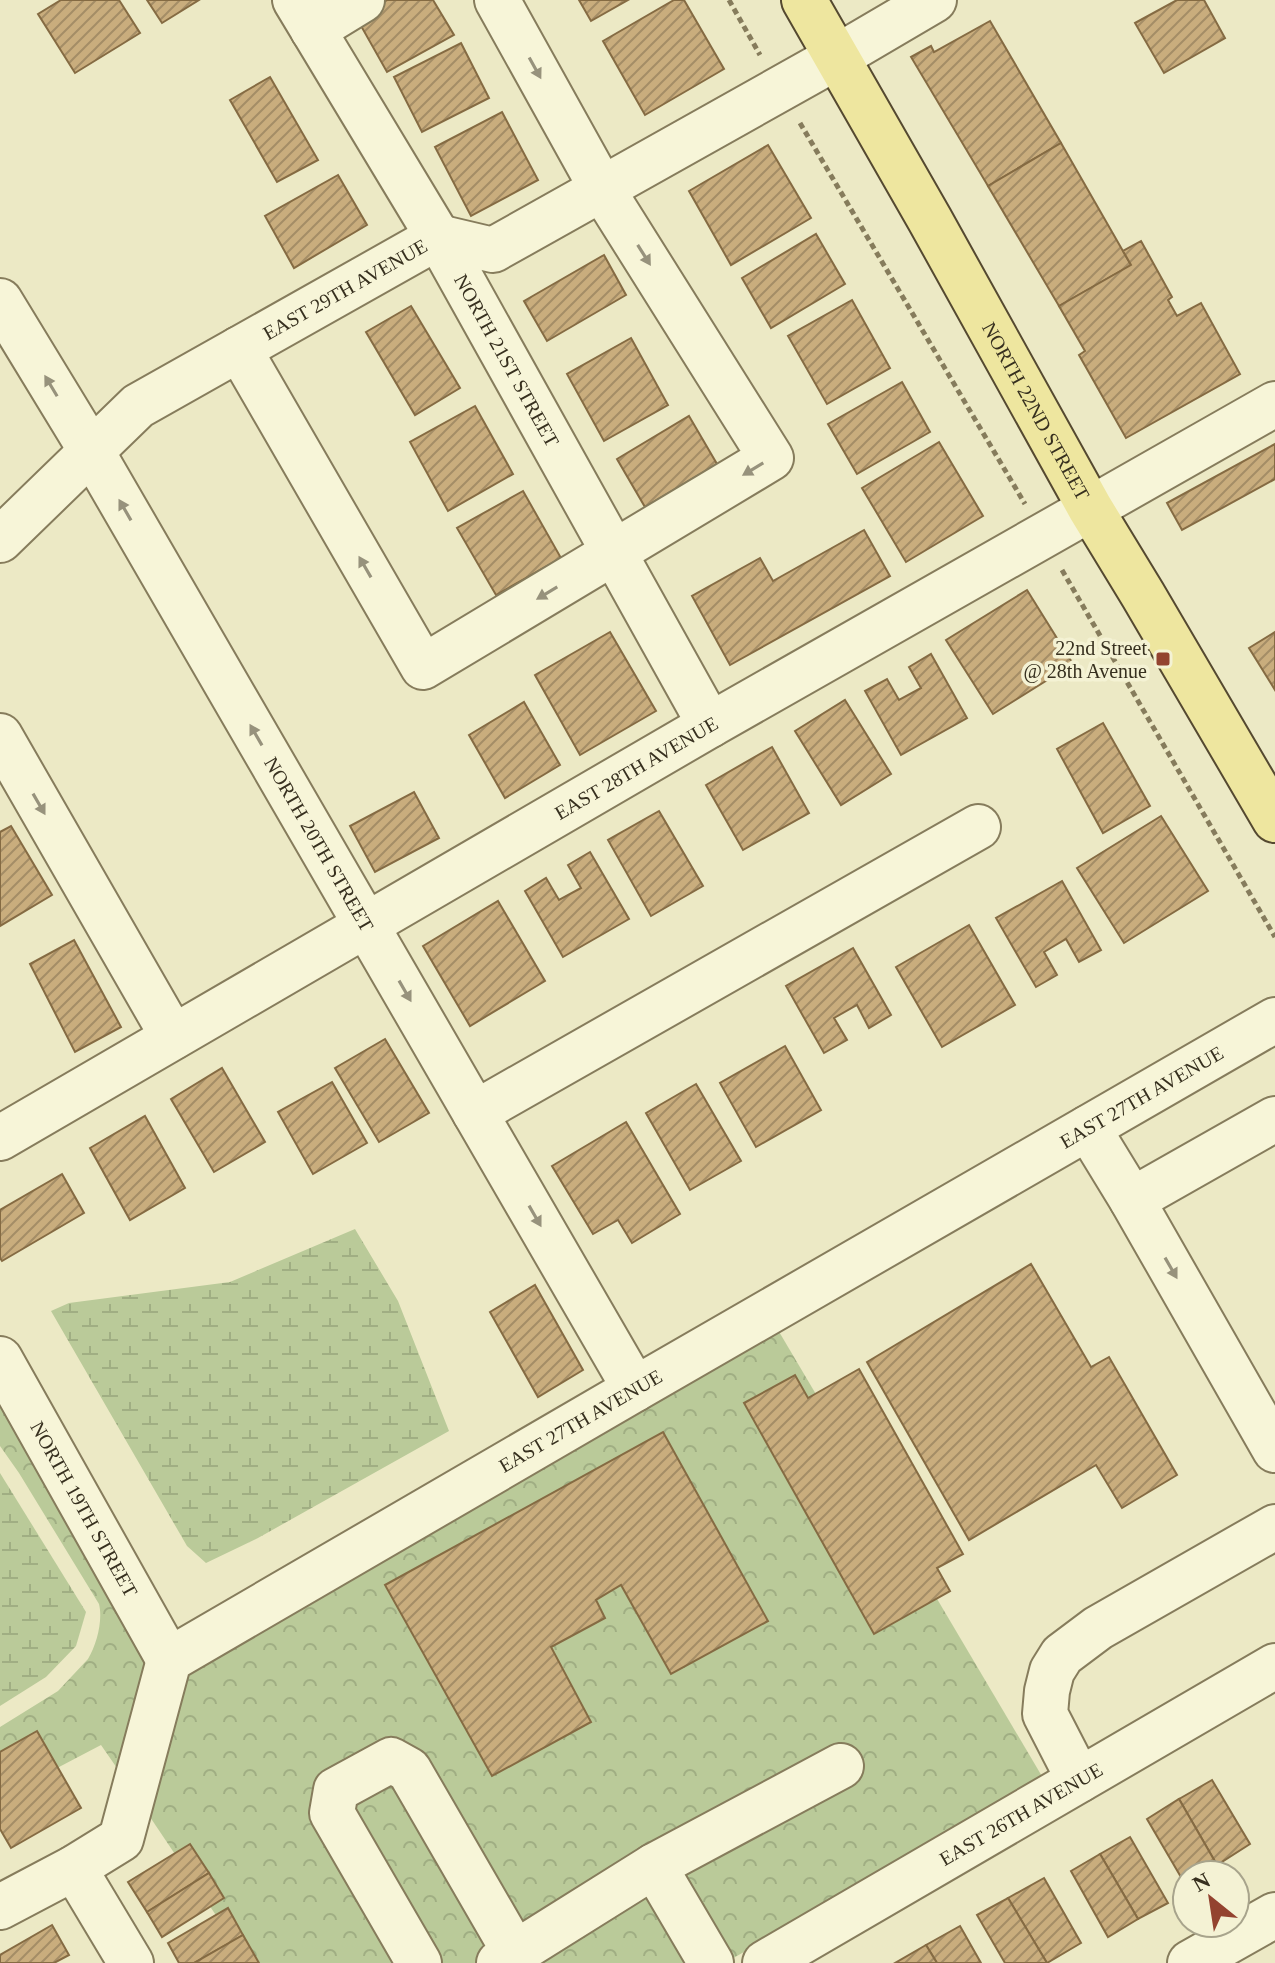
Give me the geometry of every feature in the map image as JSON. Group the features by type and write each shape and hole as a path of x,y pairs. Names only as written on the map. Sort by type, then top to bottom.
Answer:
{"main road":[{"name":"NORTH 22ND STREET","path":"804,0 1090,508 1273,810"}],"street":[{"path":"304,15 362,0"},
{"path":"239,349 423,667 771,458 602,189 497,0"},
{"name":"EAST 29TH AVENUE","path":"0,540 138,406 438,237 493,250 934,0"},
{"name":"NORTH 21ST STREET","path":"304,15 438,237 710,725"},
{"name":"NORTH 20TH STREET","path":"0,301 92,452 635,1389"},
{"name":"EAST 28TH AVENUE","path":"0,1138 366,923 1275,404"},
{"path":"0,736 173,1037"},
{"path":"475,1113 978,827"},
{"name":"EAST 27TH AVENUE","path":"169,1660 1275,1020"},
{"path":"1132,1200 1275,1119"},
{"path":"1088,1128 1275,1450"},
{"name":"NORTH 19TH STREET","path":"0,1359 169,1660"},
{"path":"1079,1780 1045,1714 1052,1671 1062,1655 1098,1628 1275,1527"},
{"path":"0,1907 121,1839 169,1660"},
{"name":"EAST 26TH AVENUE","path":"765,1963 1275,1666"},
{"path":"419,1963 332,1813 336,1790 391,1760 409,1770 507,1958 654,1866 841,1766"},
{"path":"654,1866 711,1963"},
{"path":"74,1868 131,1963"},
{"path":"1190,1963 1275,1915"}],"path":[{"path":"729,0 767,67"},
{"path":"798,118 1032,517"},
{"path":"1060,565 1275,937"}],"green space":[{"path":"355,1229 398,1301 449,1431 258,1538 206,1563 187,1546 51,1311 69,1303 230,1282"},
{"path":"778,1330 1043,1778 725,1963 248,1963 148,1814 185,1674"},
{"path":"0,1397 149,1661 119,1771 101,1745 0,1798 0,1727 58,1691 88,1659 100,1617 99,1604 0,1446"},
{"path":"0,1473 86,1612 76,1646 46,1677 0,1706"}],"building":[{"path":"61,0 119,0 140,33 75,73 38,14"},
{"path":"147,0 199,0 162,23"},
{"path":"387,0 433,0 454,35 387,72 356,17"},
{"path":"579,0 628,0 591,21"},
{"path":"674,0 684,0 724,69 645,115 603,41"},
{"path":"1177,0 1204,0 1225,38 1164,73 1135,23"},
{"path":"990,21 1061,143 988,186 911,57 931,46 934,52"},
{"path":"461,43 489,98 422,132 394,77"},
{"path":"270,77 318,160 277,182 230,100"},
{"path":"502,112 538,180 471,216 435,147"},
{"path":"1061,143 1131,265 1059,306 988,186"},
{"path":"768,145 811,218 731,265 689,191"},
{"path":"338,175 367,225 294,268 265,216"},
{"path":"816,234 845,284 771,328 742,278"},
{"path":"1141,241 1172,297 1168,300 1177,316 1201,303 1240,374 1126,438 1079,355 1085,351 1059,306 1131,265 1123,251"},
{"path":"604,255 626,295 547,341 524,301"},
{"path":"852,300 890,368 827,404 788,336"},
{"path":"411,306 460,388 415,415 366,332"},
{"path":"631,338 668,405 604,441 567,374"},
{"path":"902,382 930,432 857,474 828,424"},
{"path":"475,406 513,474 448,511 410,442"},
{"path":"689,416 717,464 645,507 617,459"},
{"path":"939,442 983,516 906,562 862,488"},
{"path":"1275,444 1275,479 1182,530 1167,503"},
{"path":"523,491 561,558 496,595 457,528"},
{"path":"864,530 890,576 730,665 692,596 760,558 773,581"},
{"path":"1027,590 1073,664 993,714 946,640"},
{"path":"610,632 656,711 580,755 535,675"},
{"path":"1275,632 1275,690 1249,648"},
{"path":"931,654 967,718 901,755 865,691 887,679 899,700 921,688 909,667"},
{"path":"845,700 891,774 841,805 795,731"},
{"path":"524,702 560,765 505,798 469,735"},
{"path":"1103,723 1150,806 1103,833 1057,749"},
{"path":"772,747 809,813 743,850 706,785"},
{"path":"414,792 439,838 375,872 350,826"},
{"path":"659,811 703,886 651,916 608,840"},
{"path":"1161,816 1208,891 1124,943 1077,868"},
{"path":"11,826 52,895 0,926 0,832"},
{"path":"590,852 629,919 563,957 525,891 546,878 559,900 581,888 568,865"},
{"path":"1062,881 1101,950 1079,962 1066,939 1044,952 1057,975 1036,987 996,918"},
{"path":"498,901 545,981 470,1026 423,946"},
{"path":"969,925 1015,1005 942,1047 896,967"},
{"path":"74,940 121,1027 75,1052 30,964"},
{"path":"853,948 891,1015 869,1028 857,1005 834,1018 847,1040 824,1053 786,986"},
{"path":"385,1039 429,1113 379,1142 335,1068"},
{"path":"785,1046 821,1110 756,1147 720,1083"},
{"path":"222,1068 265,1142 214,1172 171,1099"},
{"path":"332,1082 367,1143 313,1174 278,1112"},
{"path":"696,1084 741,1161 690,1190 646,1113"},
{"path":"145,1116 185,1188 130,1220 90,1148"},
{"path":"626,1122 680,1214 632,1243 618,1220 593,1234 552,1166"},
{"path":"62,1174 84,1213 2,1261 0,1210"},
{"path":"1031,1264 1091,1367 1109,1357 1177,1475 1122,1508 1096,1465 969,1540 867,1362"},
{"path":"535,1285 583,1370 538,1397 490,1312"},
{"path":"859,1369 963,1554 937,1568 950,1591 874,1634 744,1403 795,1375 808,1398"},
{"path":"663,1432 768,1621 671,1674 621,1585 596,1600 605,1618 551,1647 591,1722 492,1776 385,1585"},
{"path":"37,1731 81,1808 11,1848 0,1829 0,1752"},
{"path":"1212,1780 1250,1844 1226,1859 1214,1859 1179,1799"},
{"path":"1179,1799 1214,1859 1171,1860 1147,1819"},
{"path":"1130,1837 1168,1903 1138,1919 1100,1854"},
{"path":"190,1844 209,1873 147,1912 128,1882"},
{"path":"1100,1854 1138,1919 1108,1937 1071,1871"},
{"path":"209,1873 224,1898 162,1937 147,1912"},
{"path":"1044,1878 1081,1943 1047,1963 1008,1898"},
{"path":"1008,1898 1047,1963 1005,1963 977,1915"},
{"path":"228,1908 243,1935 194,1963 179,1963 168,1943"},
{"path":"52,1925 69,1955 54,1963 0,1963 0,1955"},
{"path":"960,1926 981,1963 937,1963 926,1945"},
{"path":"243,1935 259,1963 194,1963"},
{"path":"926,1945 937,1963 895,1963"}],"place":[{"name":"22nd Street @ 28th Avenue","path":"1163,659"}]}
